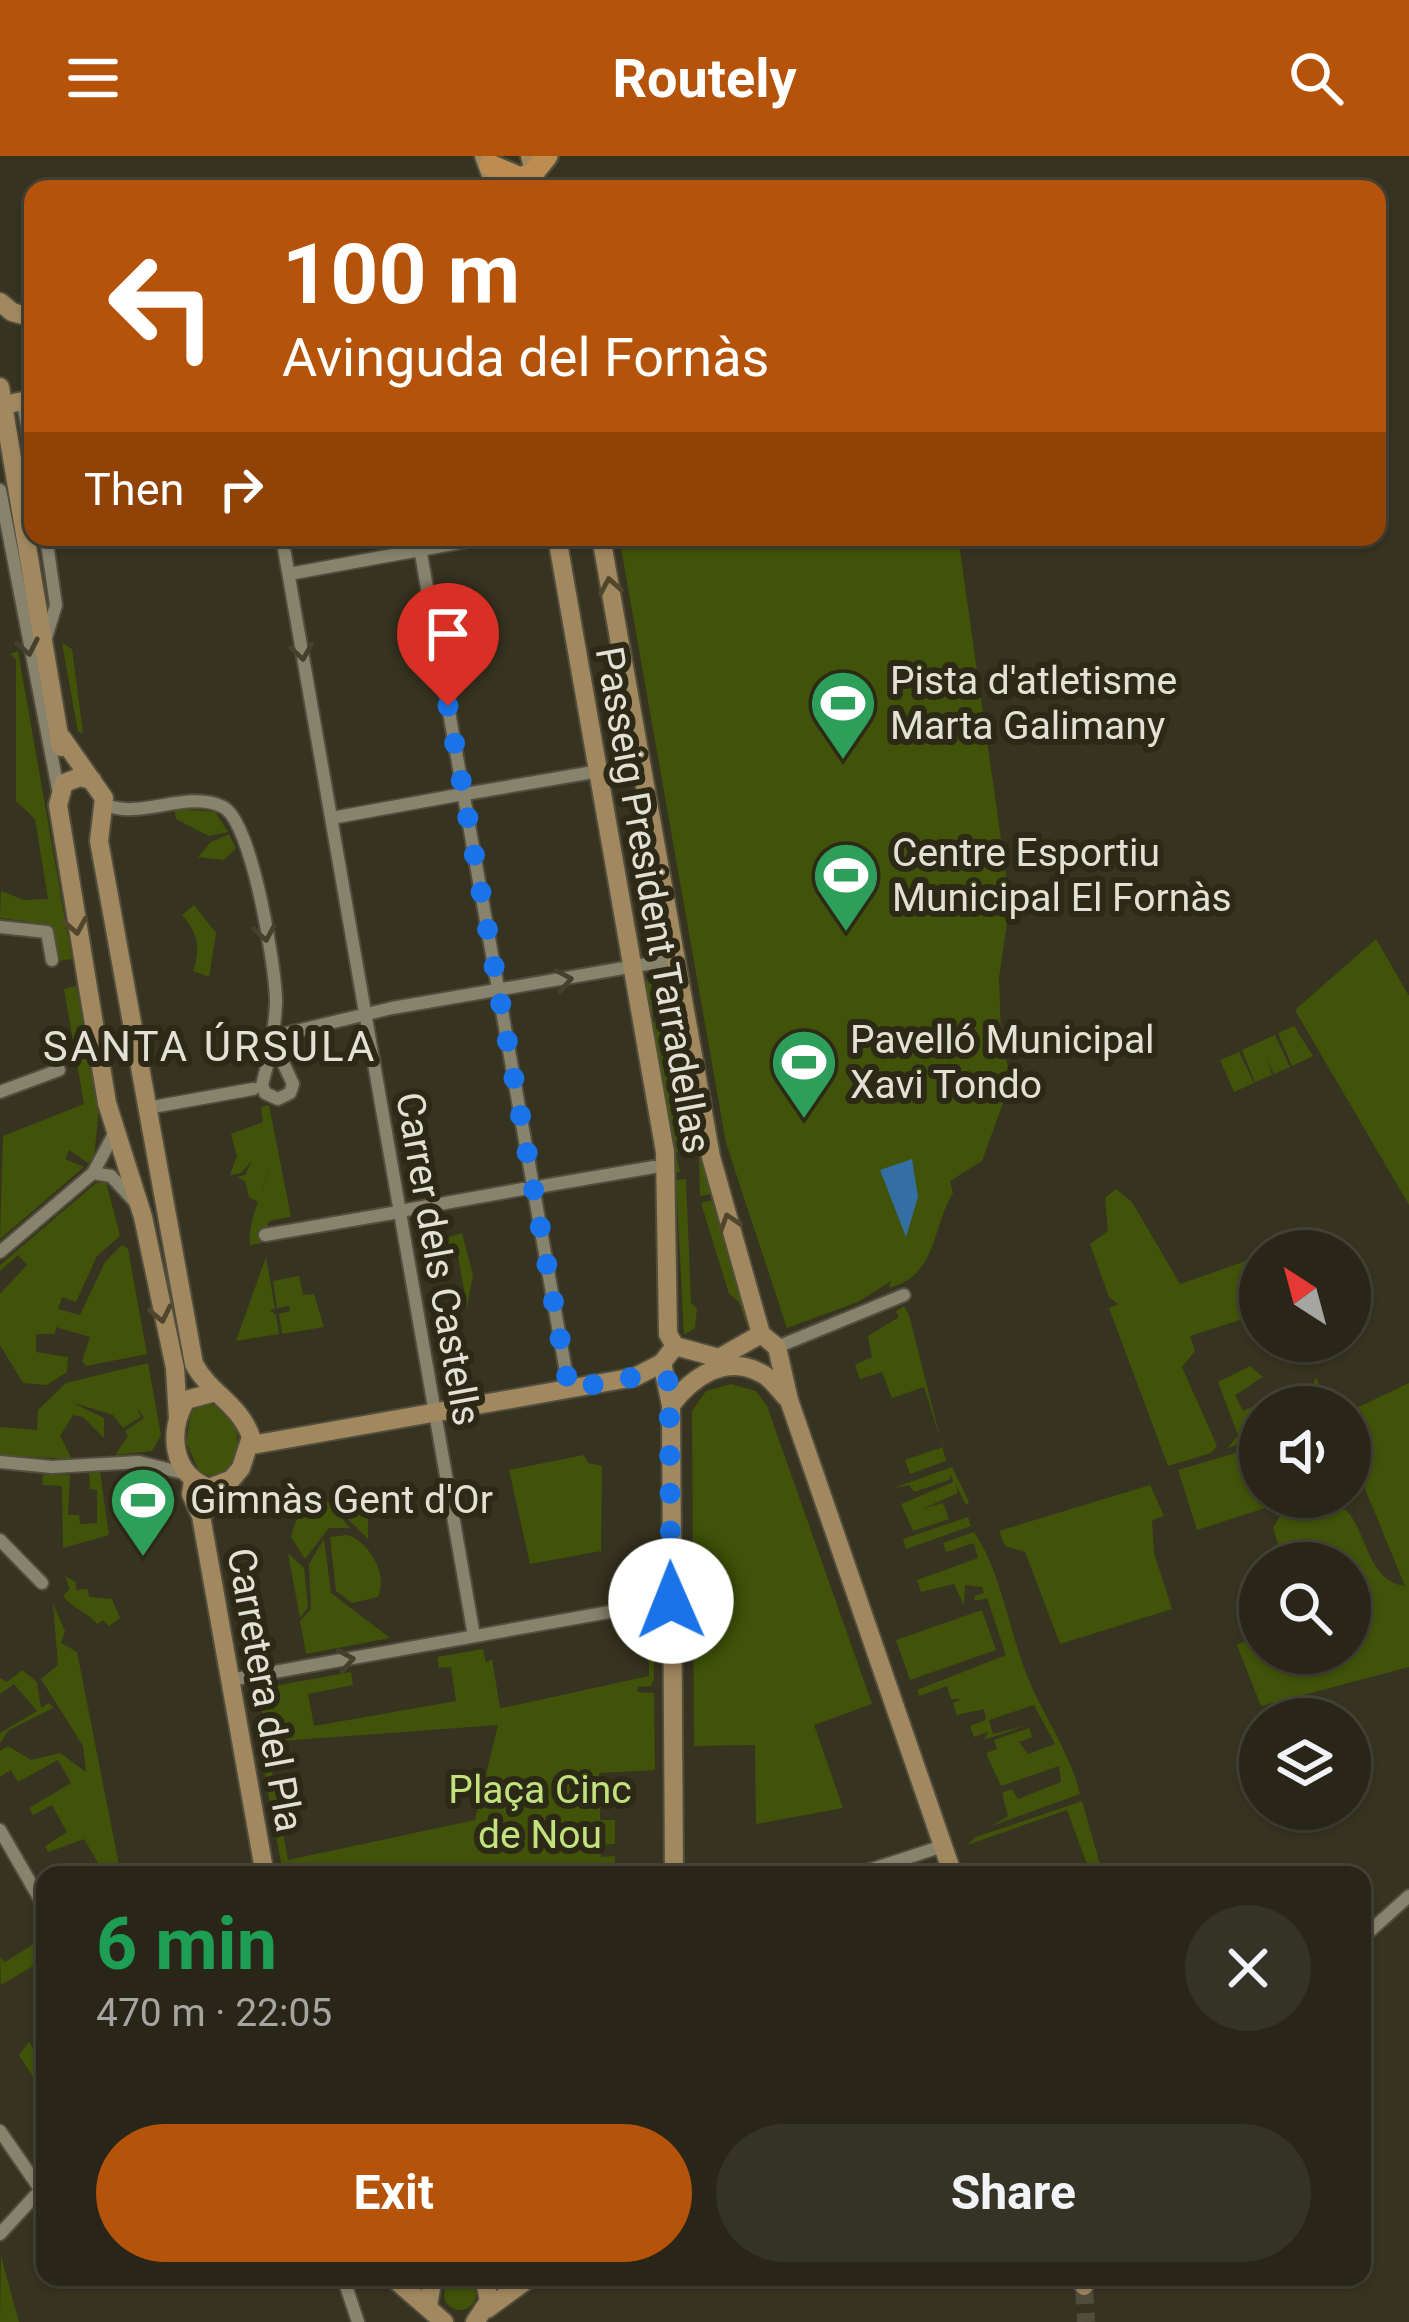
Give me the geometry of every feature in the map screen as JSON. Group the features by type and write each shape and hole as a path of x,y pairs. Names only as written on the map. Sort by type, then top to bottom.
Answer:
{"main road":[{"path":"498,172 540,170"}],"street":[{"path":"15,398 24,429"},
{"path":"15,398 24,471"},
{"path":"0,490 60,797 114,1134 141,1210 175,1368 175,1444 190,1477"},
{"path":"33,546 62,738 60,797 78,823 101,810 205,802 223,807 241,830 276,998 260,1081 269,1097 290,1093 292,1079 271,1037"},
{"path":"45,641 56,605 47,546"},
{"name":"Carrer dels Castells","path":"284,546 474,1636"},
{"path":"289,574 410,546"},
{"path":"419,546 569,1389"},
{"name":"Passeig President Tarradellas","path":"559,546 665,1152 668,1334 681,1373"},
{"name":"Passeig President Tarradellas","path":"603,546 711,1157 789,1400 950,1866"},
{"path":"62,738 103,793 101,810 147,1108 190,1346 212,1393 236,1408 252,1445"},
{"path":"337,817 588,773"},
{"path":"60,797 75,778 92,779"},
{"path":"0,927 46,932 52,960"},
{"path":"271,1037 288,1028 676,959"},
{"path":"147,1108 260,1081 277,1069 286,1072"},
{"path":"0,1092 59,1070"},
{"path":"0,1252 93,1173 114,1134"},
{"path":"543,1186 655,1167"},
{"path":"93,1173 116,1180 141,1210"},
{"path":"265,1235 523,1190"},
{"path":"201,1516 252,1445 635,1377 749,1362 772,1347 904,1295"},
{"path":"772,1347 747,1338 749,1362 789,1400"},
{"path":"674,1866 671,1405 681,1373"},
{"path":"178,1419 186,1400 212,1393"},
{"path":"152,1463 175,1444"},
{"path":"0,1462 52,1467 152,1463 209,1488 231,1479"},
{"name":"Carretera del Pla","path":"190,1477 263,1866"},
{"path":"0,1540 42,1583"},
{"path":"230,1680 671,1601"},
{"path":"0,1830 36,1892"},
{"path":"882,1866 944,1846"},
{"path":"1371,1930 1409,1896"},
{"path":"0,2131 36,2179"},
{"path":"0,2234 36,2194"},
{"path":"346,2286 358,2322"},
{"path":"410,2286 444,2322"},
{"path":"428,2306 432,2286"},
{"path":"481,2316 483,2286"},
{"path":"481,2316 519,2286"}],"green space":[{"name":"Centre Esportiu Municipal El Fornàs","path":"621,546 959,546 1010,902 999,978 1001,1035 1011,1081 982,1161 950,1181 953,1193 917,1273 889,1288 891,1281 858,1302 787,1328 726,1143"},
{"path":"62,643 72,649 83,733 78,732"},
{"path":"18,651 72,959 58,961 52,925 0,918 1,891 24,900 48,899 35,819 16,801 16,659 10,654"},
{"path":"174,808 215,812 228,832 209,836 176,819"},
{"path":"229,834 236,848 224,860 198,857 211,842"},
{"path":"194,905 216,933 209,977 193,971 196,941 182,915"},
{"path":"1376,939 1409,996 1409,1205 1295,1010"},
{"path":"660,971 672,980 711,1194 700,1196 699,1154 692,1149 668,1020 675,1018 672,1004 665,999"},
{"path":"651,972 653,1022 659,1021 682,1151 676,1153 680,1172 675,1173 643,987"},
{"path":"76,986 99,1108 94,1158 88,1163 69,1150 65,1159 84,1167 0,1239 3,1136 84,1104 64,989"},
{"path":"1294,1026 1313,1056 1292,1066 1278,1033"},
{"path":"1275,1035 1290,1067 1274,1074 1267,1060 1272,1075 1255,1082 1242,1050"},
{"path":"1239,1052 1254,1083 1234,1092 1220,1060"},
{"path":"269,1105 291,1217 269,1221 262,1243 250,1245 253,1217 270,1168 258,1202 249,1197 245,1181 237,1177 245,1175 252,1161 241,1173 230,1175 237,1156 231,1134 263,1122 261,1107"},
{"path":"686,1179 691,1303 697,1308 695,1328 684,1335 676,1180"},
{"path":"106,1182 120,1236 97,1256 76,1302 62,1297 58,1309 80,1315 105,1262 122,1245 128,1249 147,1354 86,1366 82,1361 90,1337 56,1327 55,1334 36,1334 36,1352 68,1357 67,1372 47,1385 23,1383 0,1345 0,1294 27,1265 18,1255 0,1271 0,1265 96,1183"},
{"path":"1116,1189 1132,1202 1180,1284 1239,1263 1239,1320 1190,1336 1195,1351 1182,1367 1217,1446 1211,1453 1168,1466 1109,1308 1118,1304 1109,1297 1090,1244 1108,1231 1105,1198"},
{"path":"712,1200 747,1326 739,1302 729,1294 701,1203"},
{"path":"462,1233 473,1275 467,1307 457,1250 444,1249 449,1237"},
{"path":"266,1257 275,1309 269,1310 276,1315 279,1334 236,1341"},
{"path":"299,1276 303,1295 314,1294 324,1327 282,1334 279,1314 290,1311 289,1306 277,1308 273,1281"},
{"path":"904,1306 940,1438 924,1387 892,1398 882,1372 860,1379 855,1365 872,1357 868,1336 899,1317 896,1311"},
{"path":"148,1363 161,1435 152,1451 115,1455 128,1436 125,1431 144,1418 137,1407 141,1417 123,1428 113,1415 71,1402 104,1418 104,1438 83,1417 73,1415 60,1436 72,1459 0,1455 0,1427 37,1430 38,1410 66,1383"},
{"path":"1250,1366 1263,1377 1239,1386 1235,1395 1239,1443 1228,1448 1238,1435 1218,1382"},
{"path":"1409,1383 1409,1667 1291,1698 1258,1698 1248,1674 1371,1674 1371,1558 1389,1580 1405,1586 1371,1503 1371,1401"},
{"path":"731,1384 756,1391 767,1406 872,1704 814,1725 843,1808 756,1824 755,1745 694,1746 692,1411 706,1391"},
{"path":"204,1403 225,1410 237,1434 234,1465 213,1478 199,1471 186,1442 191,1412"},
{"path":"942,1447 946,1461 910,1474 905,1460"},
{"path":"1239,1452 1239,1516 1197,1530 1178,1470"},
{"path":"584,1455 588,1463 602,1466 601,1551 530,1564 509,1470"},
{"path":"952,1467 969,1502 966,1505 956,1485 958,1493 922,1509 943,1503 949,1519 913,1531 901,1504 953,1482 951,1474 949,1480 914,1492 909,1485 891,1489"},
{"path":"100,1472 109,1535 63,1548 62,1486 42,1485 43,1475 70,1475 68,1515 79,1515 80,1524 97,1523 97,1490 90,1489 89,1473"},
{"path":"1150,1485 1164,1516 1152,1520 1154,1553 1172,1609 1060,1644 1025,1552 1005,1546 999,1531"},
{"path":"371,1495 375,1504 368,1515 368,1539 339,1510 338,1501"},
{"path":"336,1501 336,1511 350,1528 329,1528 305,1559 291,1537 300,1515"},
{"path":"968,1517 971,1526 906,1549 903,1539"},
{"path":"1279,1518 1352,1518 1364,1542 1277,1542 1273,1528"},
{"path":"974,1532 998,1582 1026,1673 1080,1794 992,1826 1008,1816 1002,1793 1012,1789 1018,1799 1061,1782 1059,1766 1001,1786 986,1753 997,1749 994,1740 1029,1728 1032,1737 1019,1742 1028,1754 1055,1744 1034,1705 989,1720 993,1734 1028,1725 984,1740 988,1732 974,1737 970,1726 986,1720 984,1709 957,1715 953,1703 962,1699 951,1699 947,1686 919,1696 917,1690 1006,1655 987,1598 975,1601 974,1596 984,1593 982,1587 965,1585 964,1605 954,1584 921,1592 917,1580 978,1558 974,1543 946,1552 943,1543"},
{"path":"347,1535 375,1560 381,1579 378,1597 352,1603 336,1591 330,1537"},
{"path":"324,1539 331,1593 390,1638 306,1654 300,1621 311,1609 309,1564"},
{"path":"288,1553 304,1568 308,1607 300,1618"},
{"path":"65,1576 76,1582 76,1590 88,1589 89,1597 112,1599 120,1618 109,1626 103,1620 97,1624 63,1596 70,1589"},
{"path":"53,1604 65,1631 61,1643 77,1652 119,1866 100,1866 84,1839 48,1852 45,1846 67,1832 52,1805 33,1815 29,1808 71,1783 58,1760 18,1782 11,1770 0,1777 0,1751 8,1746 31,1760 60,1753 86,1772 83,1746 41,1679 58,1665"},
{"path":"982,1610 996,1650 910,1680 896,1640"},
{"name":"Plaça Cinc de Nou","path":"649,1620 653,1625 654,1679 651,1686 638,1687 637,1692 654,1693 655,1770 599,1773 600,1783 615,1783 615,1807 600,1808 600,1820 615,1820 615,1844 600,1845 601,1857 615,1856 615,1866 282,1866 263,1766 271,1765 288,1860 475,1820 498,1725 267,1742 258,1689 351,1672 353,1685 308,1694 314,1726 456,1701 451,1667 439,1668 437,1657 483,1649 486,1663 492,1659 500,1708 649,1676 648,1623 621,1628 617,1636 618,1625"},
{"path":"22,1670 37,1682 41,1708 49,1703 53,1708 9,1730 0,1743 0,1733 37,1711 14,1684 0,1694 0,1678 7,1682"},
{"path":"1082,1801 1100,1866 1088,1866 1067,1810 967,1845 976,1837"},
{"path":"36,1943 36,1964 1,1985 0,1957 5,1962"},
{"path":"29,2042 36,2052 36,2081 19,2055"},
{"path":"1,2256 19,2322 0,2322"},
{"path":"447,2286 475,2288 475,2300 466,2309 454,2309 445,2300"}],"water":[{"path":"912,1159 918,1197 906,1237 880,1170"}],"tunnel":[{"path":"1084,2286 1086,2322"}],"place":[{"name":"Pista d'atletisme Marta Galimany","path":"843,762"},
{"name":"Centre Esportiu Municipal El Fornàs","path":"846,934"},
{"name":"Pavelló Municipal Xavi Tondo","path":"804,1121"},
{"name":"Gimnàs Gent d'Or","path":"143,1559"}],"district":[{"name":"SANTA ÚRSULA","path":"210,1046"}],"route":[{"path":"448,706 569,1389 635,1377 669,1381 671,1601"}]}
